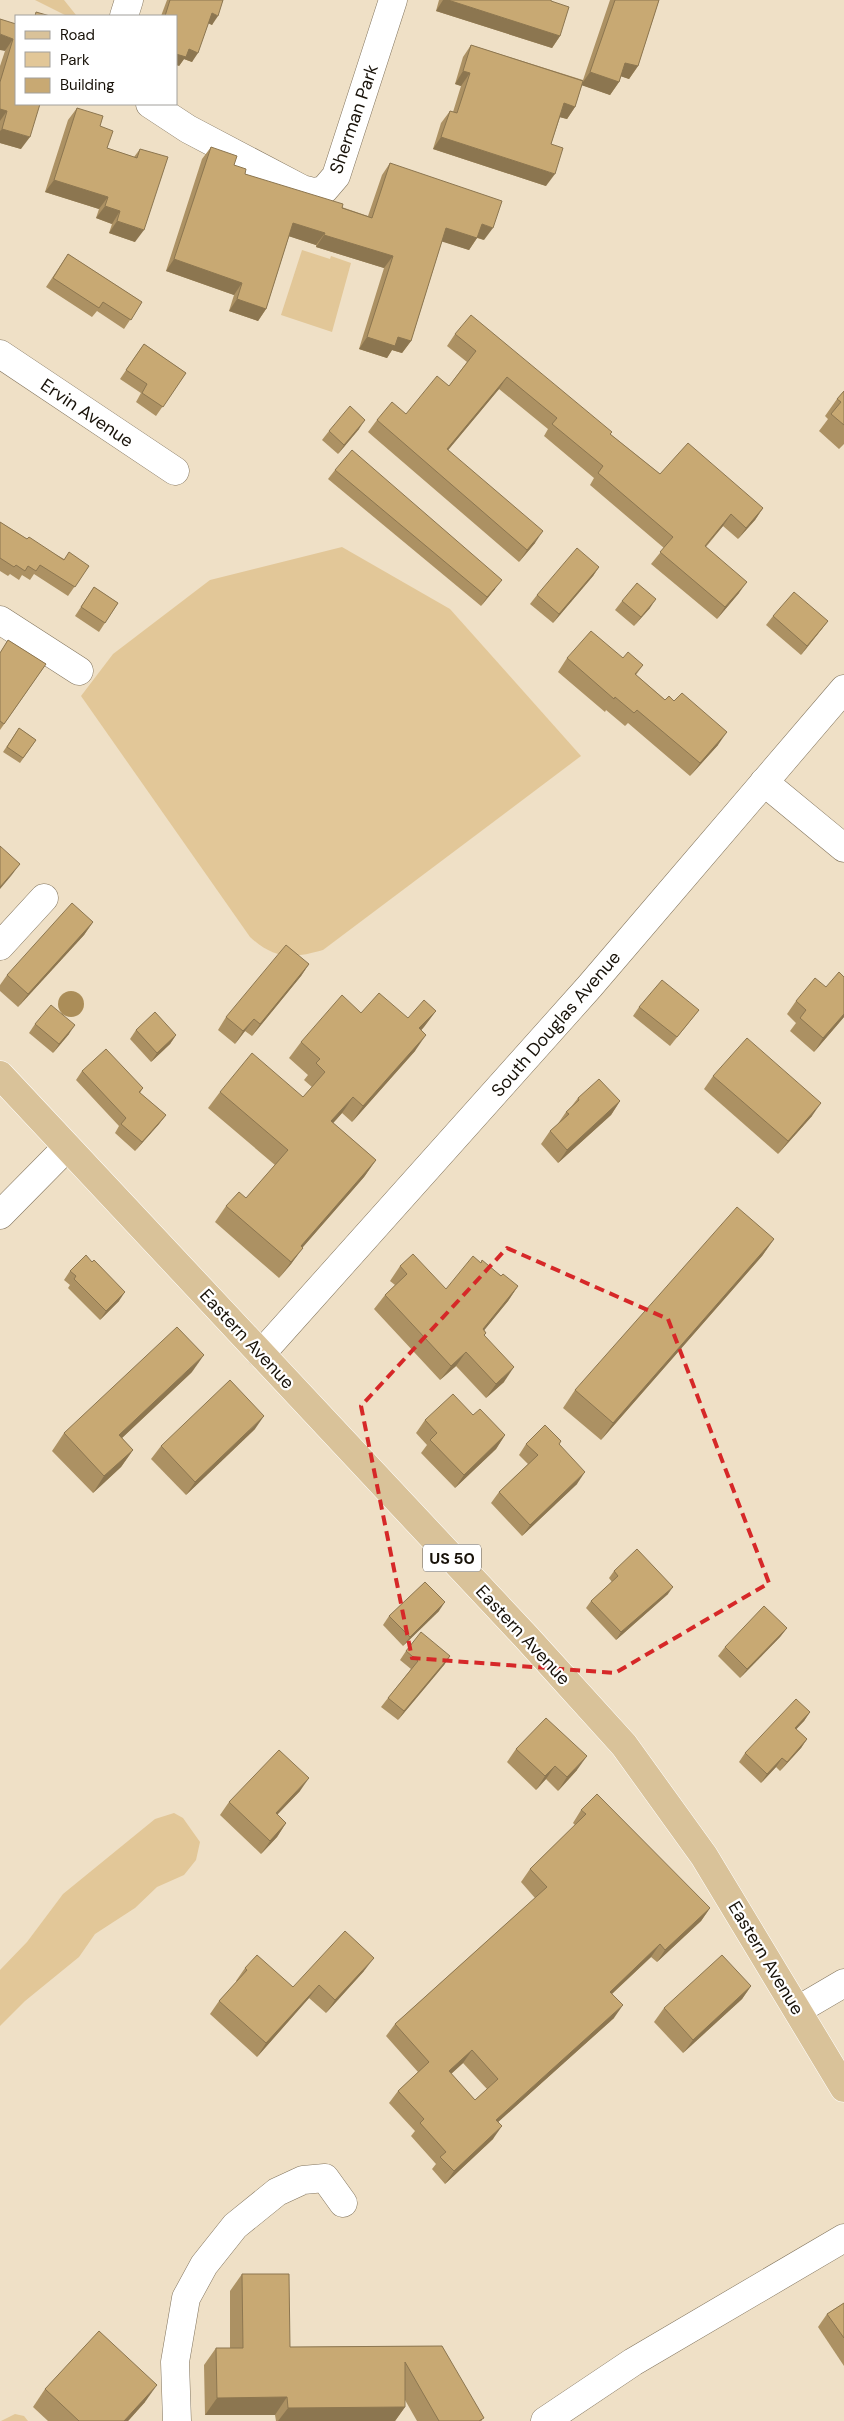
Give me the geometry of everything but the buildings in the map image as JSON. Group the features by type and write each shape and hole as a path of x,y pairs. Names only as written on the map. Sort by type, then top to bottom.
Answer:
{"main road":[{"name":"Eastern Avenue","path":"0,1075 528,1639 624,1745 704,1856 844,2088"}],"street":[{"path":"124,15 129,0"},
{"name":"Sherman Park","path":"152,105 188,129 302,189 314,192 324,190 330,185 338,170 393,0"},
{"name":"Ervin Avenue","path":"0,354 175,471"},
{"path":"0,620 79,671"},
{"name":"South Douglas Avenue","path":"262,1354 584,993 844,689"},
{"path":"764,782 844,848"},
{"path":"0,946 44,898"},
{"path":"0,1215 67,1147"},
{"path":"798,2010 844,1983"},
{"path":"177,2421 175,2362 184,2307 186,2298 204,2265 235,2226 277,2192 303,2180 325,2178 343,2203"},
{"path":"545,2421 633,2362 844,2238"}],"highlighted area":[{"path":"507,1248 668,1319 769,1583 615,1673 412,1658 361,1406"}],"green space":[{"path":"35,0 64,0 76,15 65,15"},
{"path":"302,250 330,259 331,256 351,263 332,332 281,315"},
{"path":"342,547 450,609 581,756 323,950 302,955 284,955 267,950 250,937 81,696 113,654 210,580"},
{"path":"174,1813 183,1818 200,1842 196,1860 184,1875 157,1887 135,1908 95,1934 79,1957 25,2001 0,2026 0,1970 27,1942 63,1894 155,1819"},
{"path":"15,2414 24,2416 28,2421 1,2421"}],"shaded area":[{"path":"71,991 80,995 84,1004 80,1013 71,1017 62,1013 58,1004 62,995"}]}
